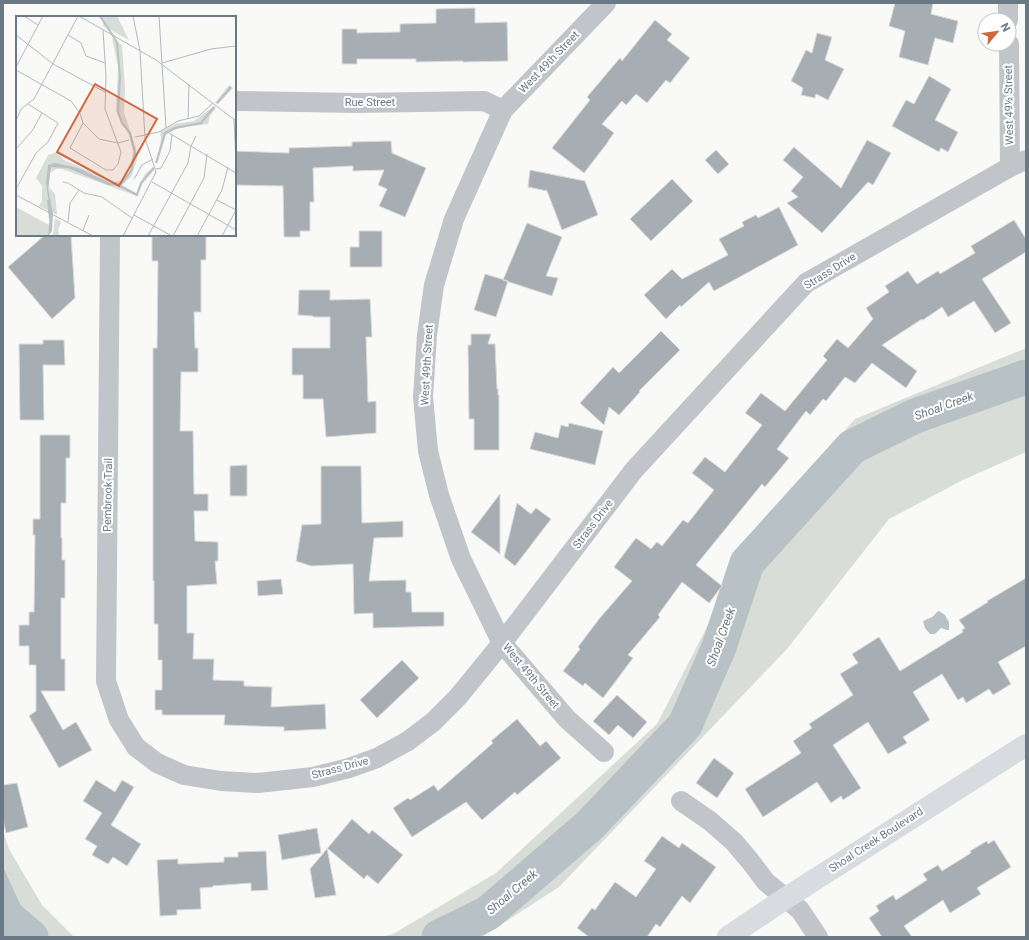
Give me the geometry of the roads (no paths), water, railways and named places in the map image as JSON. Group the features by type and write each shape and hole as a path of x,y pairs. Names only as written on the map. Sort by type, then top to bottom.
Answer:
{"street":[{"name":"West 49th Street","path":"604,752 567,719 502,643 461,559 439,495 428,451 423,397 427,335 434,285 454,219 503,110 606,3"},
{"name":"West 49½ Street","path":"1010,52 1018,163"},
{"name":"Rue Street","path":"236,101 356,103 484,101 503,110"},
{"name":"Strass Drive","path":"136,747 158,763 184,775 221,781 258,783 313,777 349,768 377,758 408,741 433,722 458,697 502,643 634,470 806,283 1018,163"},
{"name":"Pembrook Trail","path":"110,236 106,681 119,720 136,747"},
{"name":"Shoal Creek Boulevard","path":"728,937 786,898 1026,744"},
{"path":"681,801 710,821 734,842 766,882 800,910 818,937"}],"waterway":[{"name":"Shoal Creek","path":"439,937 488,913 590,825 685,725 719,647 747,563 852,447 915,416 1026,377"},
{"name":"Shoal Creek","path":"3,912 31,937"}]}
